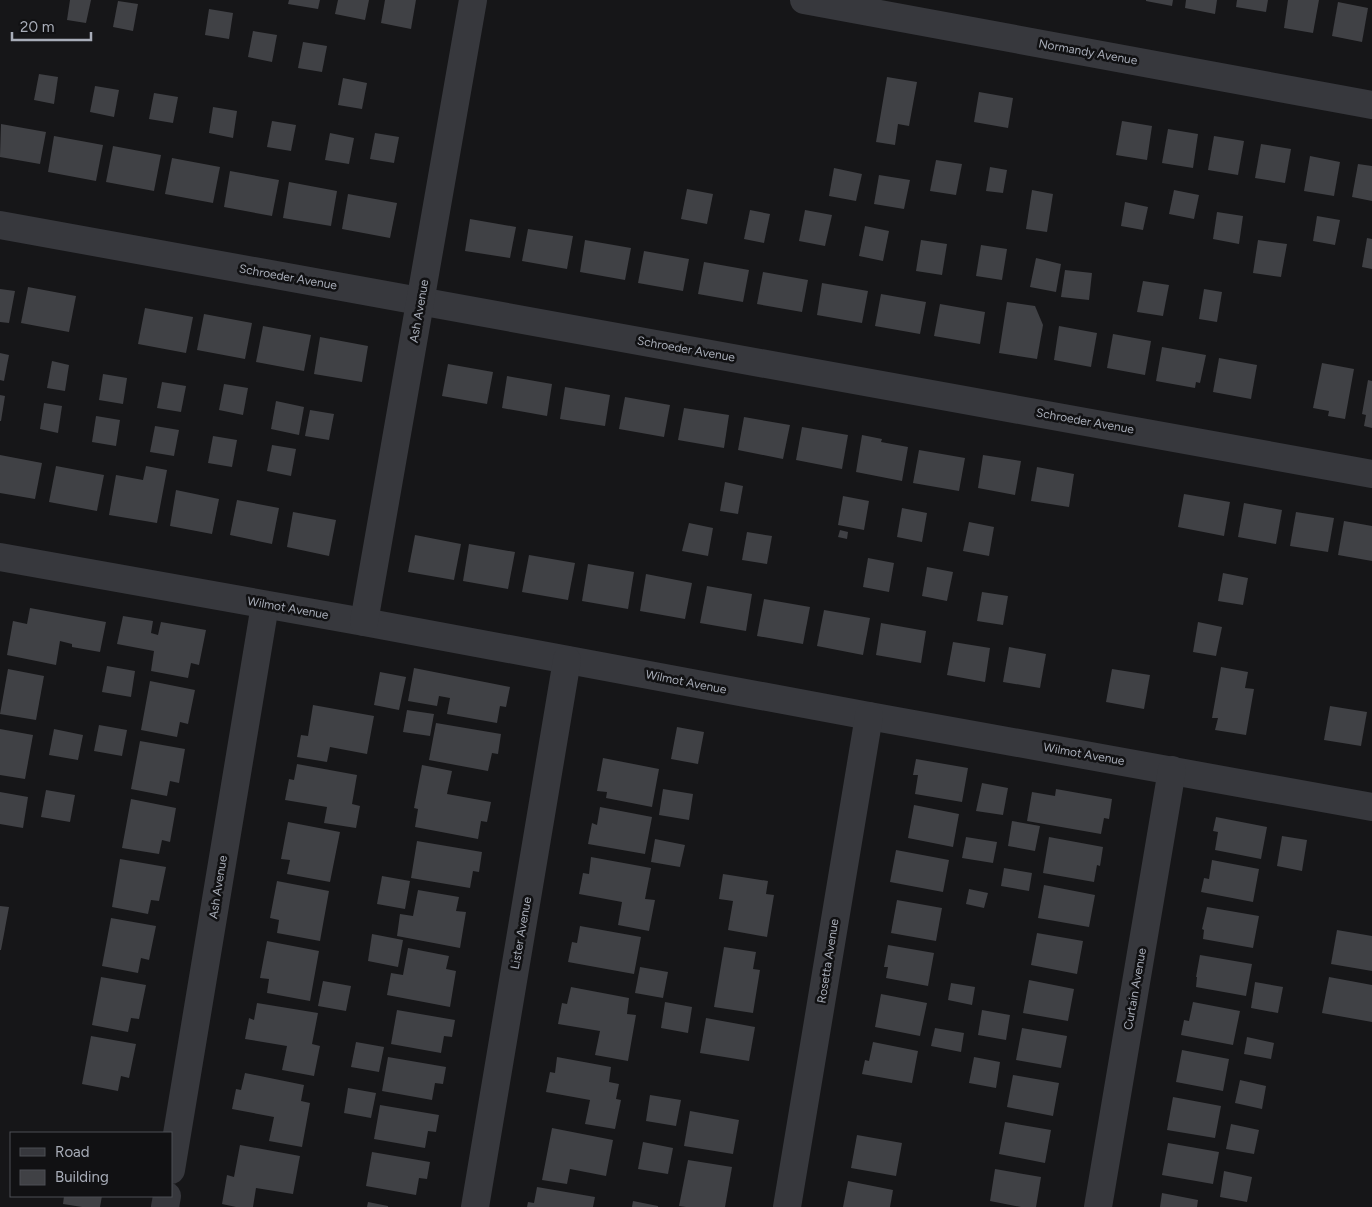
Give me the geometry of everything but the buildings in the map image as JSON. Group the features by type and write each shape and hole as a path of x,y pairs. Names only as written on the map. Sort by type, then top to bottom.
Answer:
{"street":[{"name":"Ash Avenue","path":"364,622 473,0"},
{"name":"Normandy Avenue","path":"804,0 1372,105"},
{"name":"Schroeder Avenue","path":"0,225 1372,474"},
{"name":"Wilmot Avenue","path":"0,557 1372,807"},
{"name":"Ash Avenue","path":"172,1164 265,604"},
{"name":"Lister Avenue","path":"475,1207 567,660"},
{"name":"Rosetta Avenue","path":"787,1207 869,716"},
{"name":"Curtain Avenue","path":"1098,1207 1172,770"}]}
